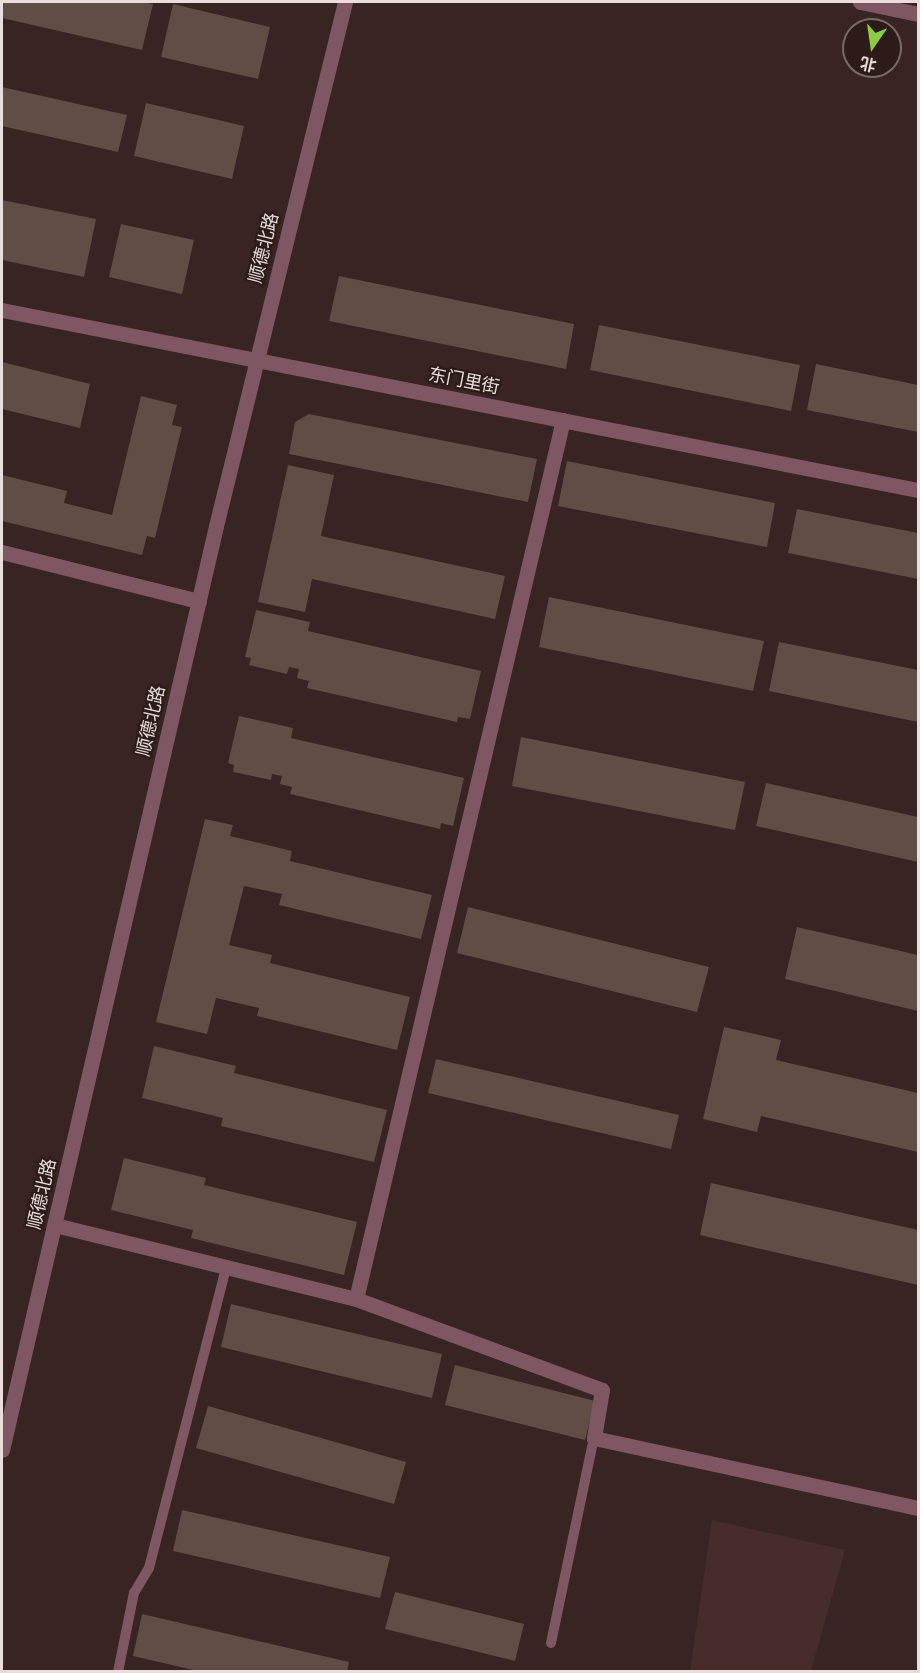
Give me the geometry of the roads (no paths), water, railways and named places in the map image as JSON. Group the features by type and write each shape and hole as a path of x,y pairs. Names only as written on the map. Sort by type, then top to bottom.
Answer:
{"street":[{"name":"顺德北路","path":"2,1450 199,601 345,2"},
{"path":"860,2 918,14"},
{"name":"东门里街","path":"2,310 918,490"},
{"path":"356,1299 563,420"},
{"path":"2,552 199,601"},
{"path":"55,1226 356,1299 602,1390 594,1438 918,1508"}],"lane":[{"path":"118,1671 134,1593 149,1568 226,1268"},
{"path":"551,1643 594,1438"}]}
